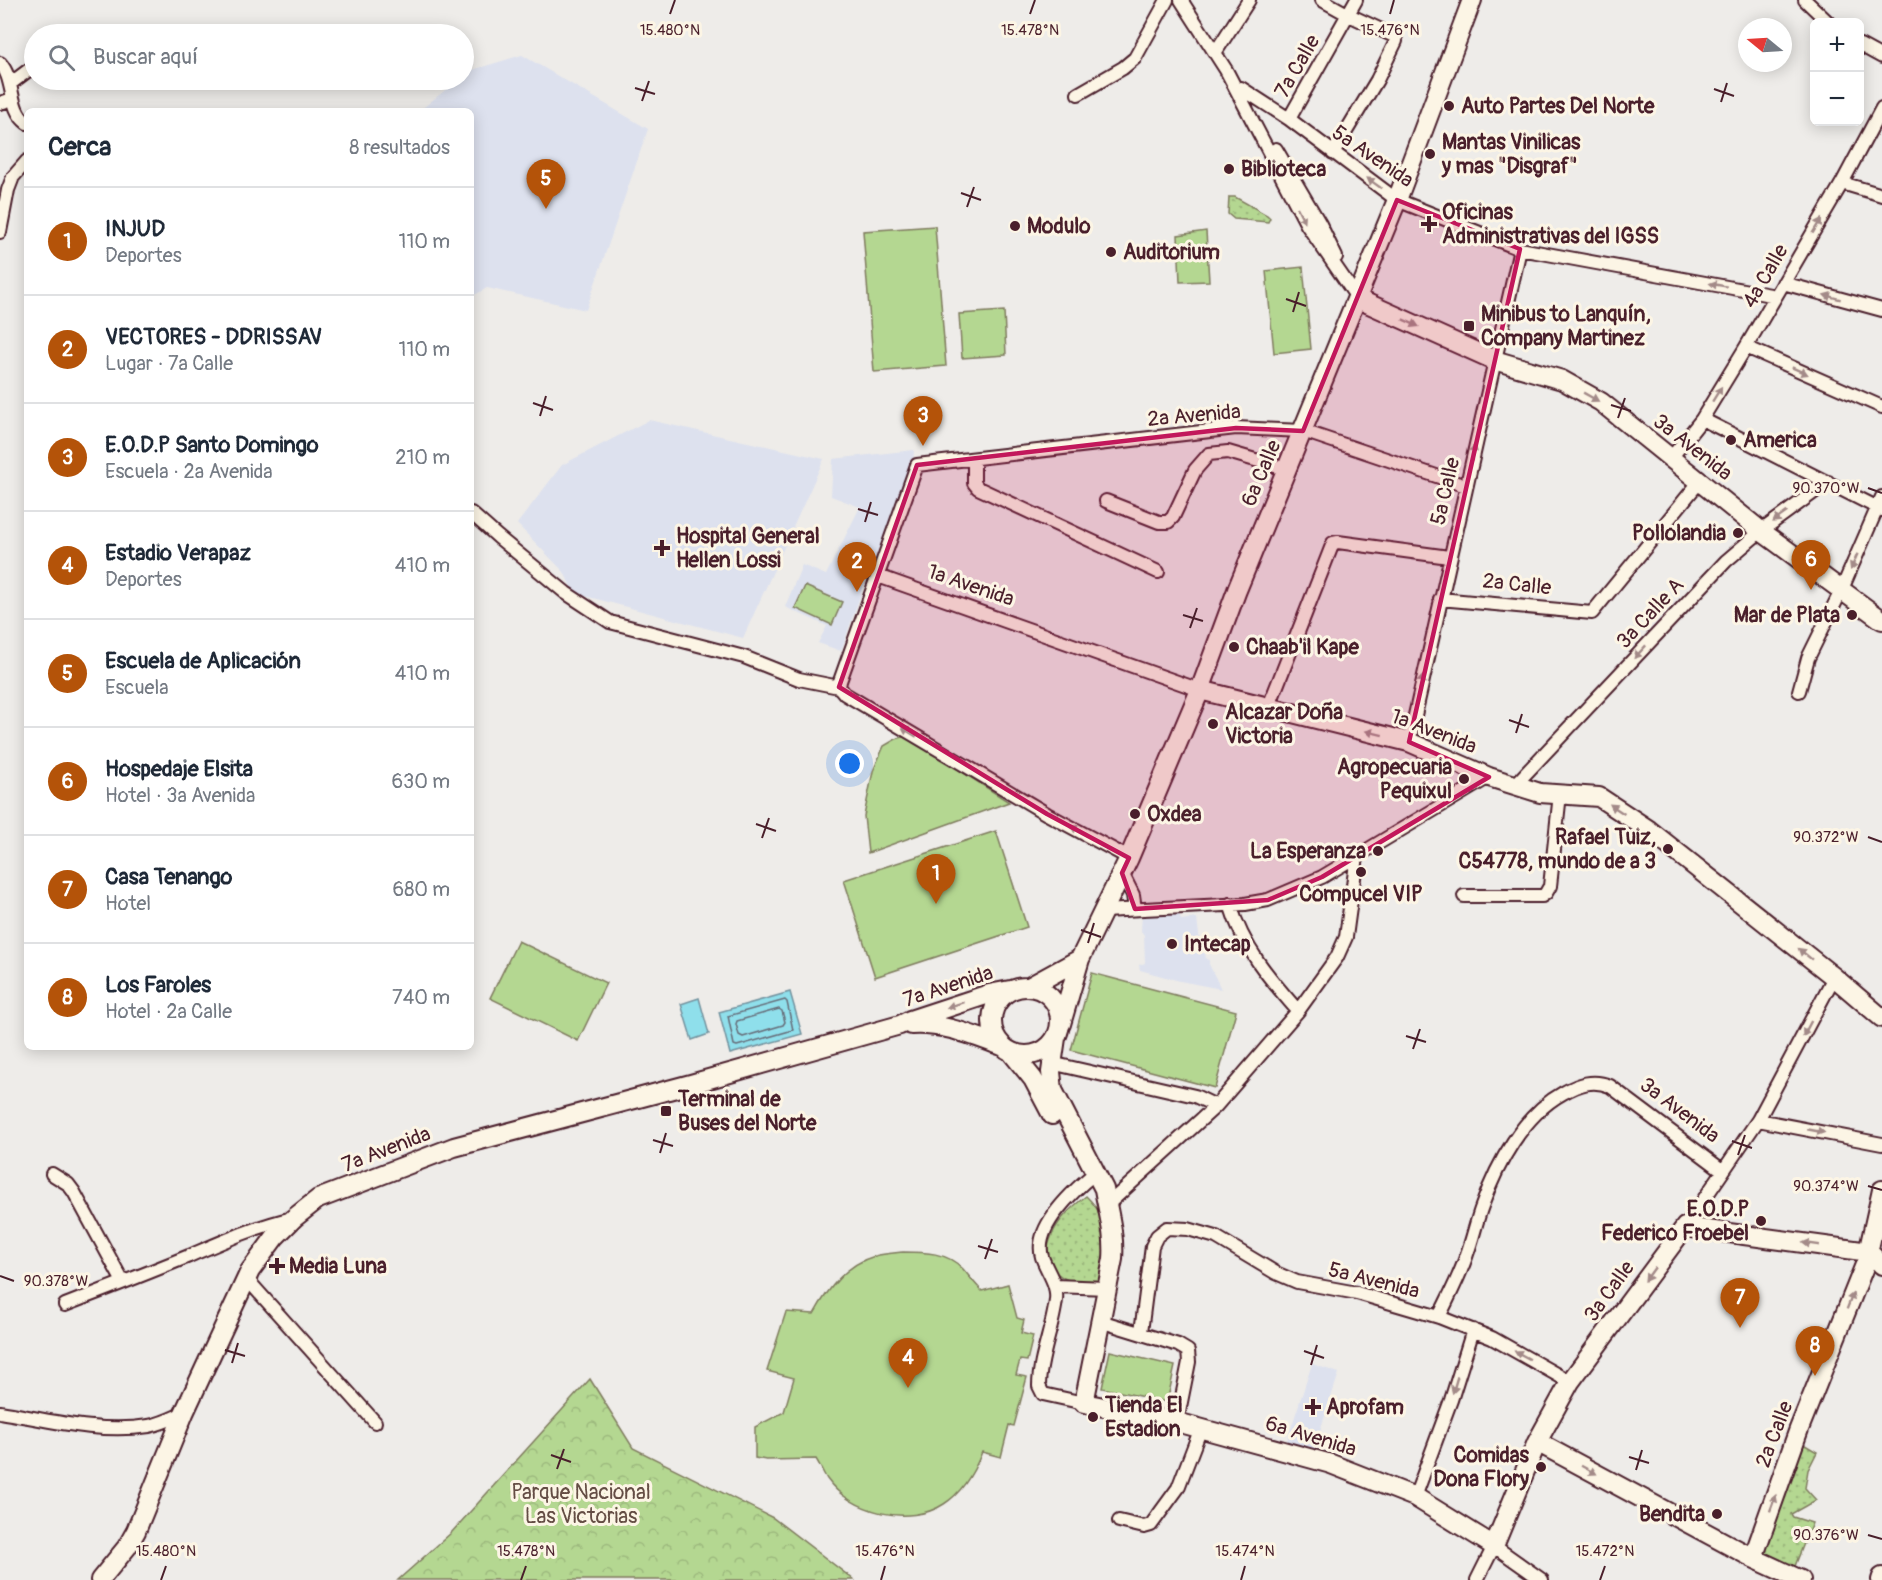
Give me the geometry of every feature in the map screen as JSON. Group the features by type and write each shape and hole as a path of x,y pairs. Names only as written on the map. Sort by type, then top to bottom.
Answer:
{"street":[{"path":"1078,94 1123,68 1135,58 1167,0"},
{"path":"1181,0 1240,88 1320,224 1358,299"},
{"path":"1215,53 1249,0"},
{"path":"1322,0 1394,36 1396,41 1377,80 1333,153"},
{"name":"7a Calle","path":"1289,119 1356,0"},
{"name":"6ª Calle","path":"1091,1176 1056,1099 1051,1082 1051,1063 1058,1031 1080,959 1126,865 1200,690 1237,590 1358,299 1472,0"},
{"path":"1805,0 1824,18"},
{"path":"1864,47 1882,57"},
{"path":"0,63 10,84 13,99 24,121"},
{"path":"1226,70 1307,225 1358,299"},
{"path":"10,84 24,74"},
{"name":"5a Avenida","path":"1240,88 1289,119 1397,200 1520,249 1776,296"},
{"path":"0,103 13,99"},
{"name":"4a Calle","path":"1671,458 1702,419 1746,347 1842,183 1882,108"},
{"path":"0,232 8,190 13,177 24,164"},
{"path":"1842,183 1882,195"},
{"name":"5a Calle","path":"1409,742 1520,249"},
{"path":"1783,283 1882,310"},
{"name":"3a Avenida","path":"1358,299 1494,360 1562,380 1601,402 1761,531 1882,620"},
{"path":"1746,347 1882,407"},
{"path":"1702,419 1828,482 1880,505 1808,658 1799,691"},
{"name":"2a Avenida","path":"878,576 917,465 1236,428 1303,430 1466,486"},
{"path":"1106,501 1159,522 1168,522 1173,518 1195,470 1209,454 1228,452 1286,470"},
{"path":"974,459 974,483 978,488 1158,572"},
{"name":"2a Calle","path":"1440,599 1589,614 1595,611 1701,481"},
{"name":"3a Calle A","path":"1514,786 1726,561 1761,531 1828,482"},
{"path":"474,516 566,593 610,621 744,657 799,679 839,687 845,694 1047,814 1126,865 1135,909"},
{"path":"1269,706 1333,543 1449,557"},
{"path":"839,687 878,576"},
{"name":"1a Avenida","path":"878,576 1200,690 1409,742 1489,777 1540,793 1599,797 1649,830 1882,1018"},
{"path":"1103,910 1268,900 1322,877 1489,777"},
{"path":"1464,896 1542,896 1546,893 1550,886 1560,794"},
{"path":"1106,1206 1216,1106 1298,1011 1337,957 1346,937 1357,856"},
{"path":"1230,904 1235,923 1261,969 1298,1011"},
{"path":"1029,987 1080,959"},
{"name":"3a Calle","path":"1477,1580 1494,1546 1537,1442 1570,1382 1685,1227 1758,1120 1834,977"},
{"path":"1007,1049 1032,1055 1042,1052 1058,1031 1060,1015 1052,999 1038,988 1010,990 995,1005 992,1027 995,1037 1033,1079 1091,1176 1105,1190 1114,1243 1084,1403"},
{"name":"7ª Avenida","path":"100,1580 128,1547 136,1531 184,1413 246,1278 260,1255 294,1218 318,1199 454,1147 900,1025 981,996 1010,990"},
{"name":"7ª Avenida","path":"900,1025 938,1025 957,1029 1007,1049"},
{"path":"1051,1063 1195,1096 1216,1106"},
{"name":"3a Avenida","path":"1439,1317 1467,1255 1482,1205 1506,1155 1536,1113 1553,1099 1572,1088 1591,1082 1600,1082 1610,1086 1722,1170"},
{"path":"1758,1120 1882,1144"},
{"path":"52,1174 68,1184 74,1192 123,1282"},
{"path":"1091,1176 1067,1199 1042,1236 1040,1244 1042,1259 1055,1286 1107,1288"},
{"name":"2a Calle","path":"1753,1558 1799,1429 1875,1259 1882,1190"},
{"path":"65,1305 265,1224 294,1218"},
{"path":"1685,1227 1875,1259"},
{"name":"5a Avenida","path":"1141,1332 1152,1246 1157,1236 1167,1228 1188,1229 1216,1237 1287,1279 1357,1293 1439,1317 1473,1330 1570,1382"},
{"path":"246,1278 375,1422"},
{"name":"6a Avenida","path":"1055,1286 1056,1301 1039,1381 1043,1394 1177,1422 1331,1464 1415,1497 1494,1546 1542,1580"},
{"path":"1100,1321 1141,1332 1184,1347 1188,1351 1190,1356 1177,1422"},
{"path":"1415,1497 1473,1330"},
{"path":"0,1412 108,1428 148,1426 184,1413"},
{"path":"1119,1521 1144,1527 1151,1525 1178,1488 1201,1428"},
{"path":"1537,1442 1753,1558 1801,1580"}],"highlighted area":[{"path":"1397,200 1520,249 1409,742 1489,777 1322,877 1268,900 1135,909 1122,873 1129,858 1047,814 839,687 917,465 1236,428 1303,431"}],"shaded area":[{"path":"522,55 648,129 586,310 487,288 474,295 474,108 423,108 445,90 474,90 474,69"},
{"name":"Hospital General Hellen Lossi","path":"649,420 824,459 743,638 574,593 564,572 517,524 562,465"},
{"path":"914,450 913,465 866,579 841,651 818,643 827,626 785,607 802,565 826,575 860,507 831,496 833,459"},
{"name":"Intecap","path":"1142,915 1179,915 1181,920 1197,918 1201,952 1209,960 1221,989 1140,970 1139,965 1145,963 1144,935 1141,931"},
{"name":"Aprofam","path":"1312,1364 1339,1373 1314,1449 1287,1441"}],"green space":[{"path":"1229,197 1235,197 1267,215 1270,218 1268,222 1234,219 1228,214"},
{"path":"935,226 946,366 874,372 863,231"},
{"path":"1206,231 1209,281 1180,282 1178,235"},
{"path":"1303,267 1311,349 1274,353 1266,271"},
{"path":"1004,311 1006,355 962,358 959,314"},
{"path":"805,586 842,602 832,625 795,608"},
{"path":"906,736 1009,802 868,853 864,816 873,771 884,746"},
{"path":"996,831 1027,927 875,977 844,880"},
{"path":"518,941 606,983 578,1041 490,998"},
{"path":"1092,973 1236,1011 1215,1088 1071,1050"},
{"path":"1086,1196 1101,1215 1105,1225 1107,1245 1103,1279 1080,1282 1069,1280 1052,1268 1048,1259 1048,1248 1058,1224"},
{"path":"903,1252 927,1253 950,1259 963,1269 982,1291 1008,1284 1017,1318 1024,1320 1021,1333 1033,1336 1027,1361 1020,1360 1016,1375 1027,1377 1014,1426 1009,1425 1001,1457 982,1452 967,1481 957,1494 930,1511 914,1515 881,1513 850,1500 837,1491 827,1479 816,1459 766,1460 755,1458 755,1427 784,1412 794,1378 767,1371 786,1312 814,1314 832,1287 855,1265 878,1255"},
{"path":"1110,1351 1175,1366 1167,1402 1102,1388"},
{"name":"Parque Nacional Las Victorias","path":"590,1379 633,1448 773,1518 854,1580 398,1580 451,1533"},
{"path":"1800,1442 1817,1452 1808,1470 1805,1488 1816,1500 1791,1514 1793,1517 1812,1523 1795,1566 1791,1569 1759,1555"}],"water":[{"path":"790,992 802,1034 730,1054 719,1012"},
{"path":"699,998 709,1034 692,1040 681,1004"}],"place":[{"name":"Auto Partes Del Norte","path":"1449,106"},
{"name":"Mantas Vinilicas y mas \"Disgraf\"","path":"1430,154"},
{"name":"Biblioteca","path":"1229,169"},
{"name":"Escuela de Aplicación","path":"546,209"},
{"name":"Oficinas Administrativas del IGSS","path":"1429,224"},
{"name":"Modulo","path":"1015,226"},
{"name":"Auditorium","path":"1111,252"},
{"name":"Minibus to Lanquín, Company Martinez","path":"1469,326"},
{"name":"America","path":"1731,440"},
{"name":"E.O.D.P Santo Domingo","path":"923,446"},
{"name":"Pollolandia","path":"1738,533"},
{"name":"Hospital General Hellen Lossi","path":"662,548"},
{"name":"Hospedaje Elsita","path":"1811,590"},
{"name":"VECTORES - DDRISSAV","path":"857,592"},
{"name":"Mar de Plata","path":"1852,615"},
{"name":"Chaab'il Kape","path":"1234,647"},
{"name":"Alcazar Doña Victoria","path":"1213,724"},
{"name":"Agropecuaria Pequixul","path":"1464,779"},
{"name":"Oxdea","path":"1135,814"},
{"name":"Rafael Tuiz, C54778, mundo de a 3","path":"1668,849"},
{"name":"La Esperanza","path":"1378,851"},
{"name":"Compucel VIP","path":"1361,872"},
{"name":"INJUD","path":"936,904"},
{"name":"Intecap","path":"1172,944"},
{"name":"Terminal de Buses del Norte","path":"666,1111"},
{"name":"E.O.D.P Federico Froebel","path":"1761,1221"},
{"name":"Media Luna","path":"277,1266"},
{"name":"Casa Tenango","path":"1740,1328"},
{"name":"Los Faroles","path":"1815,1376"},
{"name":"Estadio Verapaz","path":"908,1388"},
{"name":"Aprofam","path":"1313,1407"},
{"name":"Tienda El Estadion","path":"1093,1417"},
{"name":"Comidas Dona Flory","path":"1541,1467"},
{"name":"Bendita","path":"1717,1514"}]}
